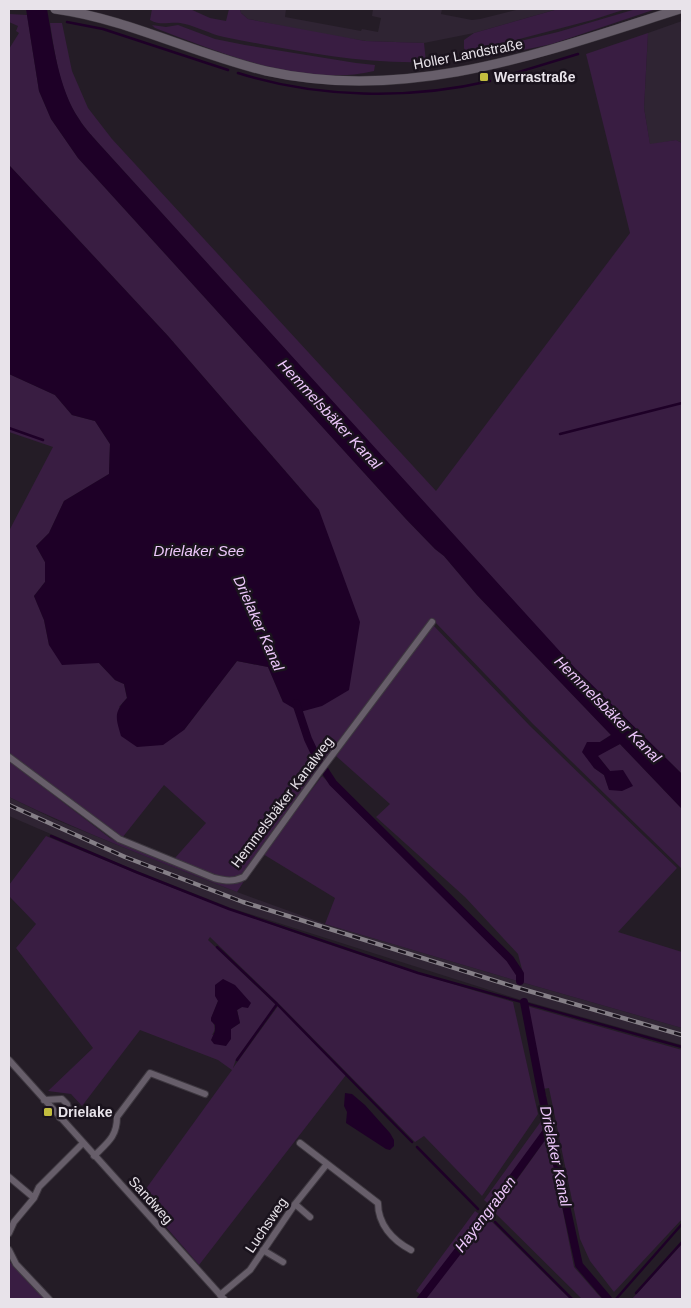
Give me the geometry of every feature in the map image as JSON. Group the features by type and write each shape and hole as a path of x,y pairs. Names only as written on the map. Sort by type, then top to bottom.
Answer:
{"main road":[{"name":"Holler Landstraße","path":"55,9 110,21 220,58 263,70 309,79 362,82 429,77 484,68 546,52 680,9"}],"street":[{"name":"Hemmelsbäker Kanalweg","path":"9,757 119,838 214,878 228,881 236,880 244,876 432,622"},
{"name":"Sandweg","path":"9,1060 82,1144 222,1297"},
{"path":"94,1156 114,1135 117,1117 150,1073 206,1094"},
{"path":"44,1100 62,1099 67,1104 68,1108 60,1118"},
{"path":"300,1143 378,1203 378,1214 385,1228 396,1240 411,1250"},
{"path":"9,1232 14,1222 34,1198 38,1187 82,1144"},
{"name":"Luchsweg","path":"222,1297 250,1270 295,1204 327,1164"},
{"path":"9,1176 34,1198"},
{"path":"295,1204 310,1216"},
{"path":"9,1250 16,1264 49,1299"},
{"path":"263,1250 283,1262"}],"shaded area":[{"path":"152,9 190,9 210,18 226,21 229,9 240,9 241,13 248,19 365,41 424,43 426,62 374,61 249,42 219,36 190,25 155,22 150,20"},
{"path":"240,9 286,9 285,17 361,31 362,29 378,32 381,18 372,16 373,9 442,9 441,14 472,20 520,9 558,9 474,33 424,43 366,41 332,36 248,19 241,13"},
{"path":"558,9 626,9 592,20 466,53 464,40 474,33"},
{"path":"636,9 656,9 552,44 485,58 475,58 469,55 474,52 558,32"},
{"path":"9,14 27,15 39,91 51,119 78,158 406,519 444,556 477,595 611,735 600,742 587,742 594,768 604,775 609,789 610,771 597,755 620,744 682,809 682,869 533,724 433,618 245,871 235,878 213,875 175,858 206,823 164,785 122,838 9,753 9,531 53,447 9,432 9,374 55,395 72,415 95,421 110,444 109,474 64,501 49,533 36,546 45,562 45,582 34,596 44,620 49,645 99,663 115,680 124,684 127,698 119,707 184,730 237,661 268,667 283,702 319,510 168,336 9,165 9,49 19,33 16,31 18,26 9,22"},
{"path":"682,21 682,143 676,140 650,145 644,108 648,33"},
{"path":"50,23 62,23 72,71 88,108 112,139 436,491 630,233 586,54 648,33 644,108 650,144 676,140 682,143 682,774 575,669 81,123 67,97 63,85 56,60"},
{"path":"152,25 166,27 178,25 215,39 375,65 374,71 347,75 319,75 291,71 263,65 207,48 155,28"},
{"path":"433,625 530,726 677,868 618,932 682,952 682,1028 325,924 335,898 263,854 322,776 513,963 519,976 524,977 518,954 465,897 376,817 390,804 336,756"},
{"path":"9,761 110,838 226,884 244,881 237,892 93,835 9,797"},
{"path":"9,797 54,819 115,844 325,924 682,1028 682,1045 518,999 231,908 132,869 9,816"},
{"path":"46,836 160,883 264,922 441,981 513,1002 538,1114 482,1196 424,1136 415,1142 210,937 208,940 276,1005 236,1059 233,1068 278,1006 346,1075 199,1265 140,1197 232,1070 218,1060 140,1030 82,1106 71,1094 48,1091 93,1048 16,948 36,924 9,896 9,885","holes":["218,1001 242,1007 237,1010 240,1023 231,1029 212,1035 214,1027 211,1019"]},
{"path":"527,1006 682,1050 682,1219 614,1292 590,1261 580,1239 549,1088 543,1089"},
{"path":"542,1120 545,1128 542,1135 491,1206 484,1200"},
{"path":"548,1136 574,1267 602,1299 582,1299 494,1212"},
{"path":"475,1211 482,1216 421,1295 416,1291"},
{"path":"488,1218 570,1299 424,1299"},
{"path":"682,1244 682,1299 632,1299"},
{"path":"10,1262 44,1298 9,1299"}],"water":[{"name":"Hemmelsbäker Kanal","path":"26,9 47,9 54,51 66,94 81,123 575,668 682,774 682,809 620,744 598,756 610,771 623,770 633,786 622,791 609,790 604,775 594,768 582,752 587,742 600,742 611,735 477,595 444,556 406,519 78,158 51,119 39,91"},
{"name":"Drielaker See","path":"9,165 168,336 319,510 360,622 349,690 322,706 300,712 283,702 268,667 237,661 184,730 163,745 137,747 121,736 118,725 117,716 119,708 127,698 124,684 115,680 99,663 62,665 49,645 44,620 34,596 45,582 45,562 36,546 49,533 64,501 109,474 110,444 95,421 72,415 55,395 9,374"},
{"path":"223,979 235,985 251,1003 248,1008 242,1007 237,1010 240,1023 231,1029 231,1039 226,1046 214,1044 211,1040 215,1031 215,1025 211,1018 218,1001 215,996 215,985"},
{"path":"345,1093 352,1094 365,1105 390,1133 394,1140 394,1146 390,1150 346,1123"}],"waterway":[{"path":"67,22 103,29 228,70"},
{"path":"499,78 578,54"},
{"path":"238,73 299,87 363,94 428,91 490,81"},
{"path":"560,434 682,403"},
{"path":"9,428 43,440"},
{"name":"Drielaker Kanal","path":"296,703 308,739 318,760 333,783 510,959 520,974 520,981"},
{"path":"51,836 229,909 418,973 682,1047"},
{"path":"217,947 277,1004 412,1142"},
{"name":"Drielaker Kanal","path":"524,1002 542,1096 579,1265 608,1299"},
{"path":"237,1060 277,1004"},
{"name":"Hayengraben","path":"421,1299 549,1128"},
{"path":"417,1147 478,1209"},
{"path":"495,1222 572,1299"},
{"path":"616,1299 682,1224"},
{"path":"636,1293 682,1242"}],"railway":[{"path":"9,805 125,857 243,902 515,987 682,1035"}],"place":[{"name":"Werrastraße","path":"484,77"},
{"name":"Drielake","path":"48,1112"}]}
